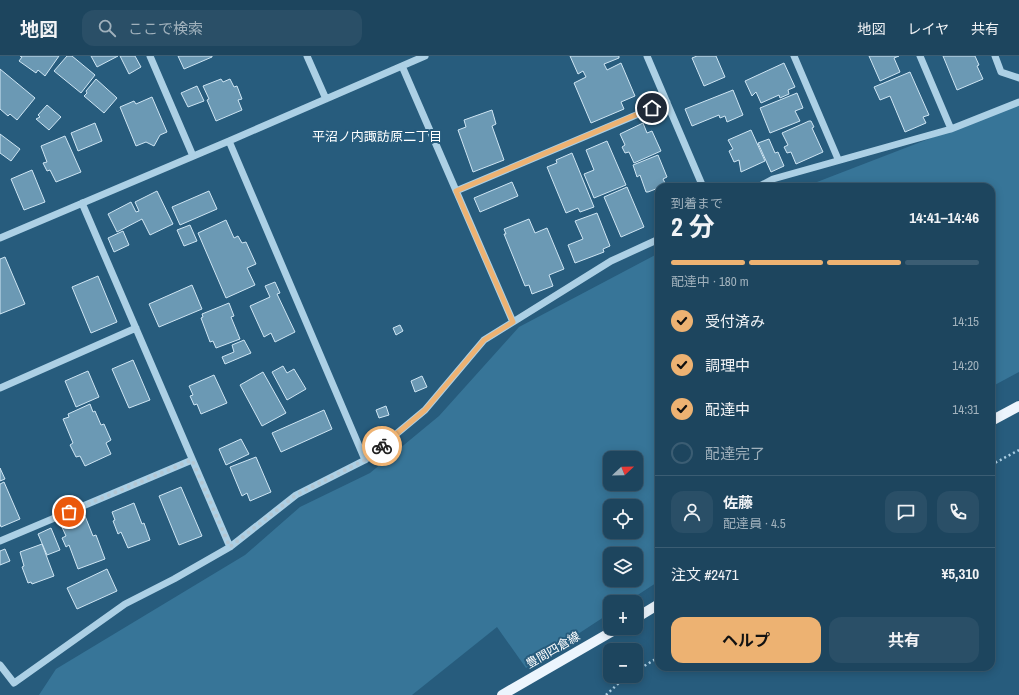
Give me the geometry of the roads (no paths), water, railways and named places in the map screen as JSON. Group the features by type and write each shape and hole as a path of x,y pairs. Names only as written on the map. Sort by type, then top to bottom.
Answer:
{"main road":[{"path":"995,419 1019,406"},
{"path":"643,614 655,606"},
{"name":"豊間四倉線","path":"502,695 606,635"}],"street":[{"path":"150,56 193,156"},
{"path":"307,56 326,99"},
{"path":"0,238 425,56"},
{"path":"647,56 701,183"},
{"path":"794,56 838,159"},
{"path":"920,56 951,129"},
{"path":"994,56 1001,72 1019,78"},
{"path":"402,66 513,322"},
{"path":"456,191 667,102"},
{"path":"765,183 773,178 838,159 951,129 1019,102"},
{"path":"229,141 365,460"},
{"path":"82,203 230,547"},
{"path":"0,665 14,683 125,604 174,579 230,547 296,495 365,460 425,410 484,340 611,261 655,240"},
{"path":"0,388 136,328"},
{"path":"0,541 192,460"}],"district":[{"name":"平沼ノ内諏訪原二丁目","path":"377,136"}]}
